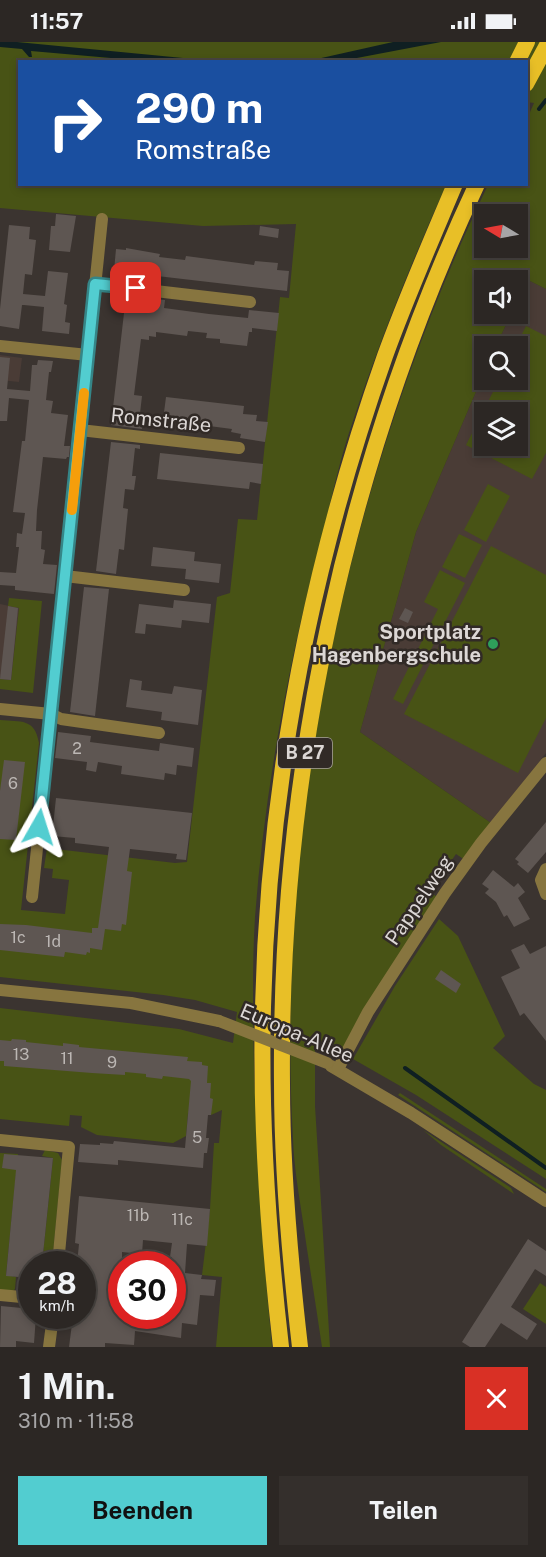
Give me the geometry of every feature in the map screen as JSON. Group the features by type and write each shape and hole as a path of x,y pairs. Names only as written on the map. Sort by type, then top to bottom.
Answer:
{"highway":[{"path":"518,60 527,42"},
{"path":"528,80 546,47"},
{"name":"B 27","path":"281,1347 267,1197 262,1062 268,912 286,747 312,610 356,442 402,311 454,186"},
{"name":"B 27","path":"300,1347 286,1192 282,1059 288,903 294,832 305,752 330,617 367,472 390,399 423,311 476,186"}],"street":[{"name":"Romstraße","path":"32,897 102,219"},
{"path":"95,284 250,302"},
{"path":"0,346 88,355"},
{"name":"Romstraße","path":"80,430 238,448"},
{"path":"65,576 184,590"},
{"path":"0,709 51,714 61,719 159,733"},
{"name":"Pappelweg","path":"332,1066 446,893 482,843 546,763"},
{"path":"546,869 541,880 546,894"},
{"name":"Europa-Allee","path":"0,990 131,1003 219,1021 291,1047 332,1066 411,1113 546,1201"},
{"path":"0,1140 69,1147 59,1251"},
{"path":"0,1295 18,1297"},
{"path":"49,1347 51,1329"}],"shaded area":[{"path":"0,42 17,42 204,60 134,60 31,51 32,57 29,57 22,49 0,47"},
{"path":"393,42 441,42 346,60 312,60"},
{"path":"528,280 546,289 546,753 491,823 360,732 416,532 477,390 528,390 528,336 501,336 506,324 528,324"},
{"path":"0,355 22,358 19,382 0,380"},
{"path":"0,604 19,608 11,680 0,679"}],"green space":[{"path":"0,42 546,42 546,289 528,280 528,270 474,270 474,324 506,324 501,336 474,336 474,390 477,390 416,532 360,732 491,823 465,860 456,854 430,891 438,898 341,1052 315,1041 315,1106 330,1347 322,1347 294,1160 293,1139 290,1017 296,894 310,772 331,650 360,530 396,412 439,297 474,217 474,258 528,258 528,204 480,204 488,186 528,186 528,117 534,103 528,102 528,60 18,60 18,186 446,186 384,333 344,450 300,624 280,721 259,868 253,954 254,1066 259,1172 272,1347 216,1347 222,1277 202,1275 210,1209 214,1143 219,1143 222,1110 211,1115 188,1113 186,1136 173,1143 97,1135 81,1127 82,1116 70,1115 69,1126 0,1119 0,1008 179,1029 233,1043 237,1012 195,1000 163,995 0,977 0,720 30,725 39,743 21,910 65,914 69,880 52,878 53,869 44,868 47,848 175,863 187,862 217,597 230,593 238,519 257,520 280,297 289,298 296,224 203,226 0,208"},
{"path":"526,326 546,336 546,453 532,479 487,456 528,456 528,402 488,402 494,390 528,390 528,336 521,336"},
{"path":"474,429 474,449 466,445"},
{"path":"488,484 510,496 486,542 464,530"},
{"path":"459,534 482,545 465,578 442,567"},
{"name":"Sportplatz Hagenbergschule","path":"491,546 546,575 546,718 518,773 404,714"},
{"path":"440,570 465,583 403,704 393,699 438,609 424,602"},
{"path":"9,598 42,601 33,693 0,689 0,679 11,680 19,608 8,606"},
{"path":"439,919 458,936 505,1036 493,1048 534,1084 546,1090 546,1179 416,1095 353,1059 395,986"},
{"path":"400,1093 546,1189 546,1192 398,1095"},
{"path":"423,1130 511,1188 514,1194 441,1145"},
{"path":"45,1150 58,1153 62,1160 53,1251 43,1251 53,1158 42,1156"},
{"path":"0,1153 18,1154 6,1275 16,1277 13,1291 0,1290"},
{"path":"540,1283 546,1287 546,1324 523,1309"}],"building":[{"path":"56,214 76,216 70,252 49,250 51,226 55,226"},
{"path":"9,225 30,227 29,239 36,240 32,275 25,274 23,294 45,296 48,271 68,273 64,304 67,305 65,322 70,323 69,334 42,331 44,307 22,305 19,329 0,326"},
{"path":"260,226 279,229 278,238 259,235"},
{"path":"126,248 160,254 159,257 185,260 186,256 254,265 255,261 278,263 277,270 289,271 287,291 114,271 116,249 126,250"},
{"path":"126,296 165,300 164,308 209,314 248,318 249,310 279,313 277,331 252,328 252,332 249,332 247,346 220,343 220,339 206,338 207,333 188,331 187,336 156,332 156,337 149,336 149,340 141,339 134,395 142,396 139,422 143,422 142,429 111,425"},
{"path":"0,357 10,358 7,389 30,391 32,365 37,365 38,360 53,361 51,372 49,372 46,400 53,401 51,413 68,415 64,446 70,446 69,457 66,459 43,457 37,510 36,531 42,531 41,549 45,550 43,564 57,565 54,594 15,590 15,586 0,585 0,572 16,573 19,547 16,547 17,533 22,534 25,513 13,512 22,441 25,441 29,400 9,398 7,421 0,421"},
{"path":"166,397 244,406 243,414 257,415 256,421 268,422 265,442 240,438 241,434 231,432 232,429 163,420"},
{"path":"111,442 140,445 140,449 135,448 132,476 136,476 134,490 125,489 123,508 128,509 124,550 119,549 116,574 96,571"},
{"path":"160,453 263,464 261,484 250,482 249,489 157,479"},
{"path":"153,547 195,552 194,561 221,564 219,583 185,579 186,569 151,566"},
{"path":"84,587 109,589 95,716 70,712"},
{"path":"174,600 211,604 209,623 182,620 181,628 146,624 145,634 135,633 139,604 173,608"},
{"path":"8,606 18,608 11,680 0,679"},
{"path":"405,608 413,612 408,623 399,619"},
{"path":"130,679 142,681 141,690 172,694 174,686 202,690 198,725 161,720 162,712 126,707"},
{"path":"58,732 91,736 90,742 159,751 160,743 194,748 192,767 177,765 176,775 165,773 164,780 121,774 122,766 98,762 96,772 86,770 87,762 55,758"},
{"path":"4,760 25,762 16,840 0,839 0,791"},
{"path":"56,798 192,813 186,860 176,859 177,854 130,849 127,871 132,872 126,925 122,924 121,931 105,929 102,950 90,948 90,953 87,952 86,955 65,952 64,957 0,950 0,924 92,933 92,928 98,928 109,847 75,843 75,838 52,836"},
{"path":"546,822 546,852 528,873 517,864 519,862 515,859"},
{"path":"493,870 514,887 518,883 525,892 518,898 530,919 514,927 507,915 504,917 496,902 485,893 489,889 482,884"},
{"path":"524,944 530,954 546,946 546,1041 524,1013 520,1016 501,977 520,968 511,950"},
{"path":"441,970 461,984 456,993 435,979"},
{"path":"12,1039 188,1057 187,1061 202,1062 202,1065 208,1066 207,1083 211,1083 210,1098 213,1099 211,1115 208,1115 206,1138 209,1138 207,1153 204,1153 203,1168 118,1160 118,1165 78,1162 80,1144 113,1144 114,1141 185,1148 191,1081 189,1079 163,1076 162,1079 146,1077 146,1074 125,1072 125,1075 4,1066 4,1061 0,1061 0,1040 11,1041"},
{"path":"4,1154 53,1158 43,1251 18,1251 18,1277 6,1276 16,1170 2,1168"},
{"path":"79,1196 210,1209 207,1246 187,1244 186,1258 186,1251 171,1251 172,1243 143,1240 142,1251 108,1251 108,1329 182,1329 181,1338 135,1331 134,1345 105,1343 105,1347 69,1347 71,1329 96,1329 96,1251 78,1251 79,1244 75,1243"},
{"path":"528,1239 546,1251 546,1276 535,1269 511,1307 537,1324 527,1340 501,1323 485,1347 470,1347 462,1342"},
{"path":"186,1273 202,1275 201,1279 216,1280 214,1296 200,1295 197,1325 186,1324"},
{"path":"1,1306 18,1308 18,1329 35,1329 34,1343 16,1341 16,1347 0,1347"}],"waterway":[{"path":"539,109 546,100"},
{"path":"405,1068 546,1168"}],"slow traffic":[{"path":"72,510 84,393"}],"place":[{"name":"Sportplatz Hagenbergschule","path":"493,644"}],"route":[{"path":"39,827 95,284 136,288"}]}
